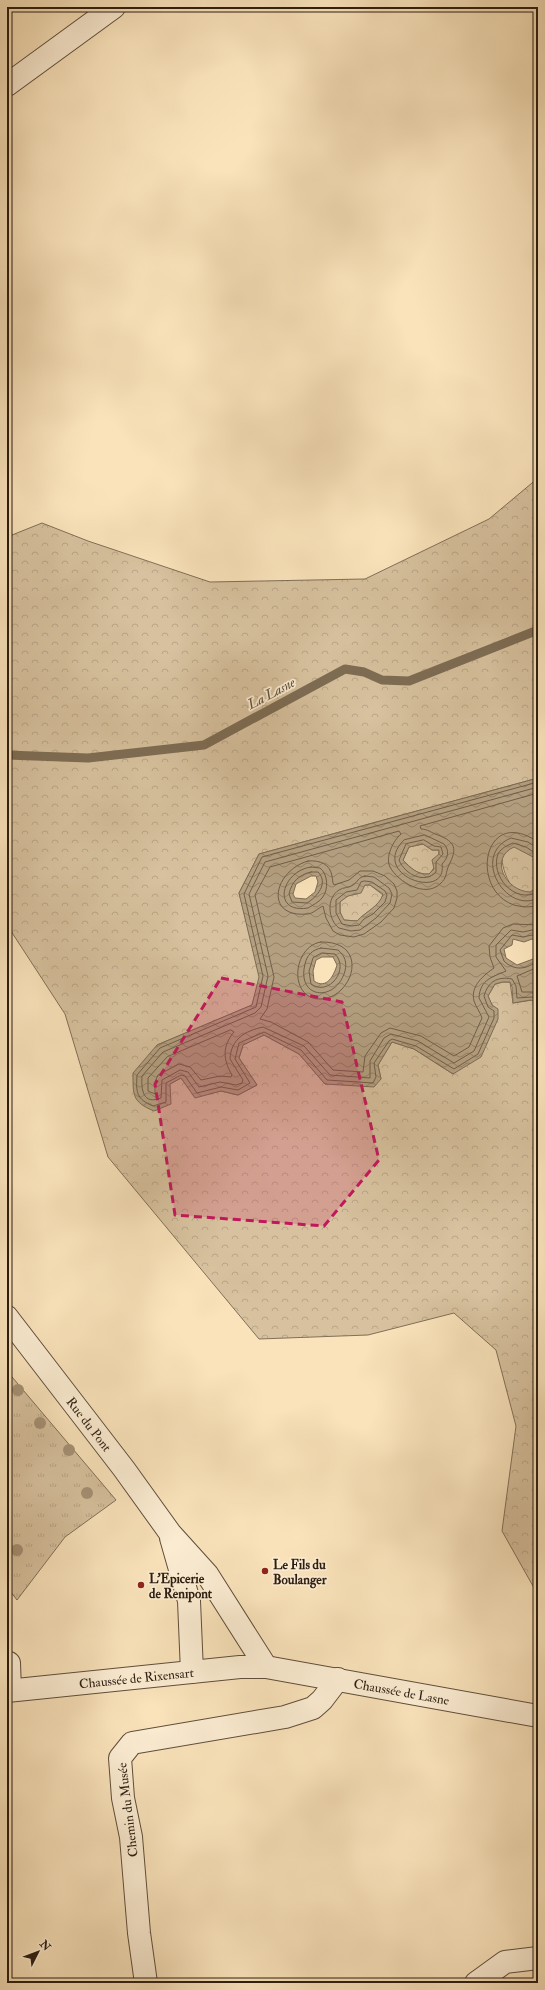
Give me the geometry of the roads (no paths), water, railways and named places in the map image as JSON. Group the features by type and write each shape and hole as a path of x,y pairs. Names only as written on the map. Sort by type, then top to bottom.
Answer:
{"street":[{"path":"7,85 114,7"},
{"name":"Rue du Pont","path":"7,1317 124,1469 170,1533 207,1574 266,1667"},
{"name":"Rue du Pont","path":"170,1533 189,1601 192,1672"},
{"path":"9,1663 9,1690"},
{"name":"Chaussée de Rixensart","path":"9,1690 192,1672 266,1667"},
{"name":"Chaussée de Lasne","path":"266,1667 538,1716"},
{"name":"Chemin du Musée","path":"146,1983 139,1933 131,1837 124,1798 120,1758 132,1743 278,1718 313,1708 322,1700 338,1679"},
{"path":"476,1983 505,1962 538,1958"}],"water":[{"path":"538,778 538,863 535,858 514,847 506,852 502,859 501,866 507,880 513,886 530,892 538,887 538,951 536,942 532,939 524,942 513,939 512,945 504,949 506,958 517,965 533,959 538,953 538,1004 531,1000 513,1003 512,987 510,982 495,984 488,996 492,1005 498,1009 498,1019 481,1057 453,1074 414,1049 392,1042 378,1065 381,1079 374,1087 325,1084 299,1054 264,1035 243,1045 239,1058 257,1085 238,1095 221,1091 195,1098 181,1078 170,1084 171,1104 154,1111 147,1108 135,1097 133,1073 157,1045 252,1005 259,977 239,893 259,854","holes":["423,844 432,850 439,850 439,854 432,860 434,869 429,874 414,870 403,860 409,847","311,876 316,876 318,882 315,892 306,899 295,898 293,894 296,884","365,885 370,885 383,894 379,902 357,921 344,920 340,912 340,902 348,896 361,893","322,957 333,957 337,965 332,977 326,983 323,984 314,981 313,971 316,960"]}],"waterway":[{"name":"La Lasne","path":"7,755 88,758 204,745 345,669 364,672 382,680 409,681 538,630"}],"place":[{"name":"Le Fils du Boulanger","path":"265,1571"},
{"name":"L'Epicerie de Renipont","path":"141,1585"}]}
